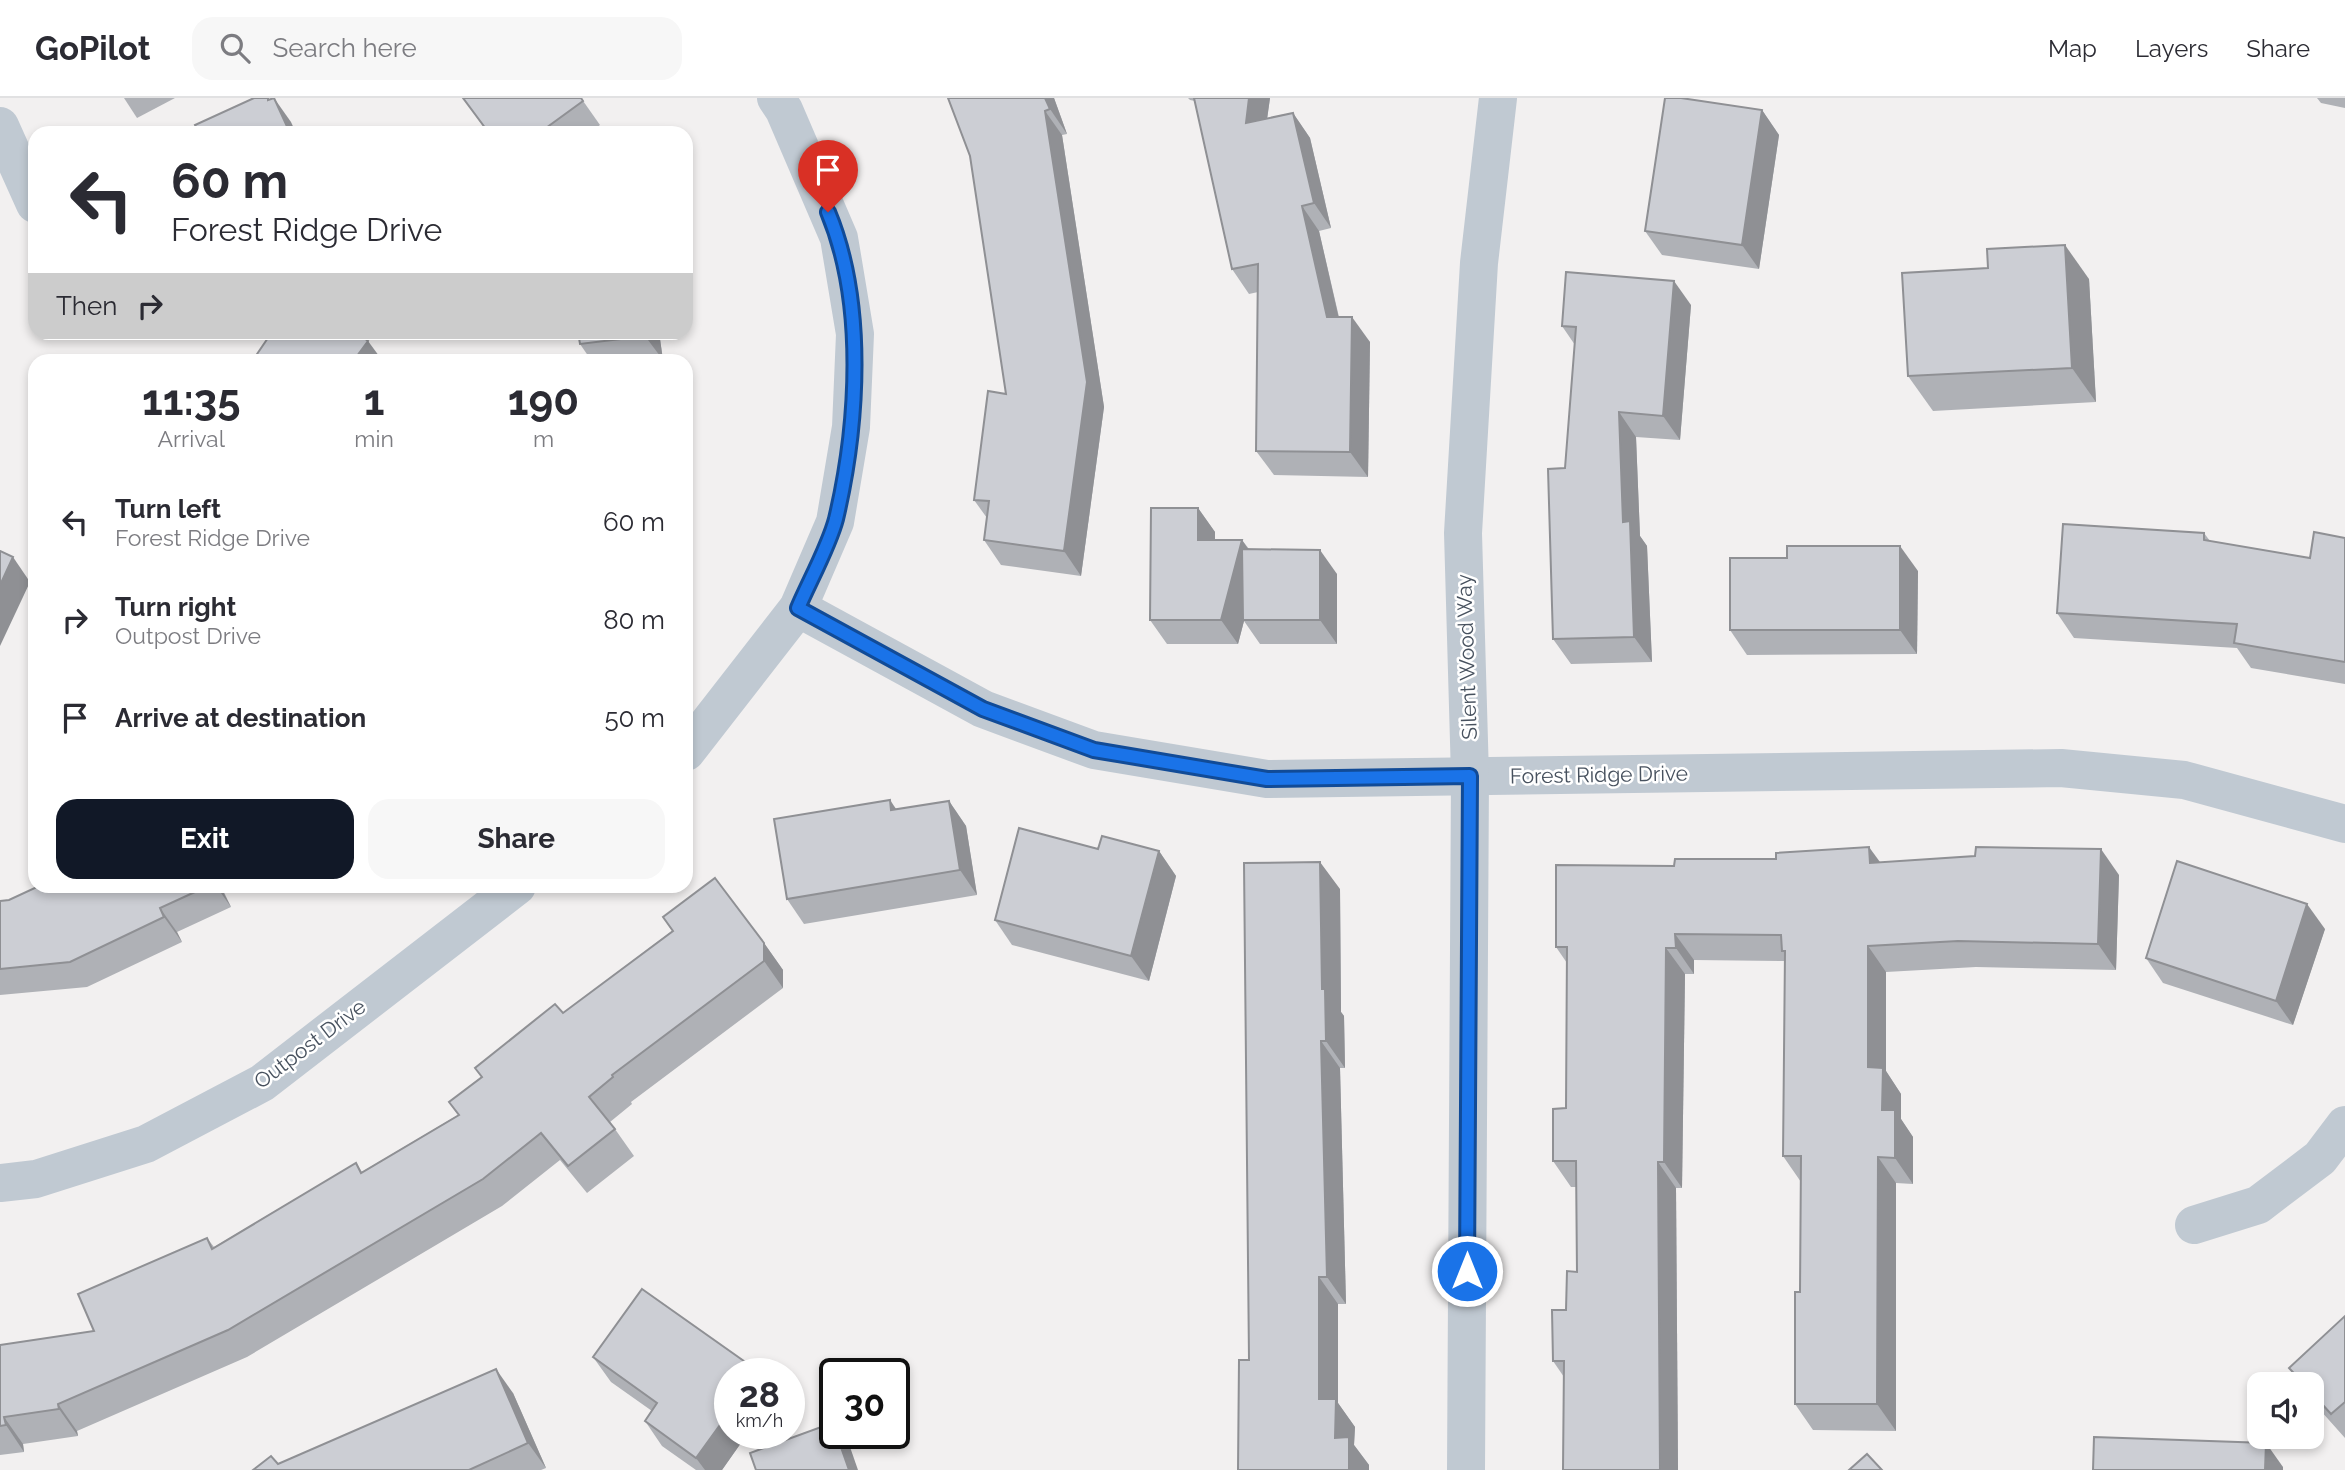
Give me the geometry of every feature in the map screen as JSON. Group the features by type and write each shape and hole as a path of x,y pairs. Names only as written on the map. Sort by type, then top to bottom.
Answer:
{"street":[{"path":"693,743 798,608 835,522 851,427 855,334 839,238 785,110 776,98"},
{"name":"Silent Wood Way","path":"1466,1470 1470,776 1463,533 1479,263 1498,98"},
{"path":"0,126 28,188"},
{"name":"Forest Ridge Drive","path":"798,608 983,709 1094,750 1267,779 2062,768 2184,780 2345,824"},
{"name":"Outpost Drive","path":"0,1183 36,1179 146,1144 262,1083 508,893"},
{"path":"2194,1225 2258,1205 2319,1158 2345,1125"}],"building":[{"path":"254,98 274,98 287,126 196,126"},
{"path":"463,98 581,98 583,101 549,126 484,126"},
{"path":"948,98 1045,98 1050,109 1045,111 1087,382 1064,551 984,540 989,501 974,500 988,391 1006,394 970,156"},
{"path":"1194,98 1249,98 1246,123 1293,113 1314,203 1302,206 1327,317 1352,317 1350,452 1256,451 1258,264 1232,269"},
{"path":"1665,98 1762,110 1742,245 1645,231"},
{"path":"2065,245 2072,368 1908,376 1902,273 1988,268 1987,249"},
{"path":"1566,272 1674,281 1663,416 1619,412 1623,522 1630,521 1634,637 1553,639 1548,469 1565,468 1576,327 1562,326"},
{"path":"267,340 368,341 358,354 257,354"},
{"path":"579,340 612,340 580,344"},
{"path":"1151,508 1198,508 1198,540 1242,540 1221,620 1150,620"},
{"path":"2063,524 2204,533 2204,540 2310,558 2314,532 2345,538 2345,662 2234,643 2237,624 2057,613"},
{"path":"1787,546 1900,546 1900,630 1730,630 1730,558 1787,558"},
{"path":"1242,549 1320,550 1320,620 1243,620"},
{"path":"0,551 13,557 0,585"},
{"path":"890,800 891,810 949,801 960,870 787,899 774,819"},
{"path":"1019,828 1098,849 1102,836 1159,851 1131,956 995,920"},
{"path":"1869,847 1870,863 1975,856 1976,847 2101,849 2098,944 1958,941 1868,946 1868,1067 1883,1068 1882,1110 1895,1110 1895,1158 1878,1157 1877,1404 1795,1404 1795,1292 1800,1292 1801,1156 1783,1156 1785,951 1782,951 1781,935 1675,934 1676,948 1666,948 1664,1162 1658,1162 1660,1470 1563,1470 1564,1361 1553,1361 1552,1310 1566,1310 1567,1271 1577,1272 1576,1161 1553,1161 1553,1109 1566,1108 1567,947 1556,947 1556,865 1674,866 1675,859 1776,859 1776,853"},
{"path":"2177,861 2307,904 2276,1001 2146,958"},
{"path":"1320,862 1322,989 1325,989 1326,1041 1321,1041 1327,1277 1319,1277 1319,1399 1336,1399 1335,1438 1349,1437 1349,1470 1238,1470 1239,1360 1249,1360 1244,863"},
{"path":"715,878 764,943 764,961 612,1075 613,1077 589,1097 615,1129 568,1166 541,1133 483,1179 228,1330 58,1404 59,1409 4,1417 6,1425 0,1426 0,1345 94,1331 78,1294 207,1238 212,1249 356,1163 361,1173 459,1115 449,1102 482,1077 475,1068 555,1004 563,1013 673,931 663,917"},
{"path":"28,891 193,893 160,908 164,917 70,962 0,969 0,901"},
{"path":"642,1289 740,1358 714,1358 714,1433 696,1458 645,1421 657,1403 593,1357"},
{"path":"2345,1316 2345,1402 2331,1414 2324,1406 2324,1372 2293,1372 2289,1368"},
{"path":"496,1369 528,1443 469,1470 253,1470 271,1456 278,1464"},
{"path":"819,1428 819,1449 842,1449 849,1470 756,1470 750,1453 761,1449 805,1449 805,1433"},
{"path":"2094,1437 2247,1442 2247,1449 2266,1449 2265,1470 2093,1470"},
{"path":"1867,1454 1882,1470 1849,1470"}],"route":[{"path":"828,212 839,238 855,334 851,427 835,522 798,608 983,709 1094,750 1267,779 1470,776 1467,1271"}]}
